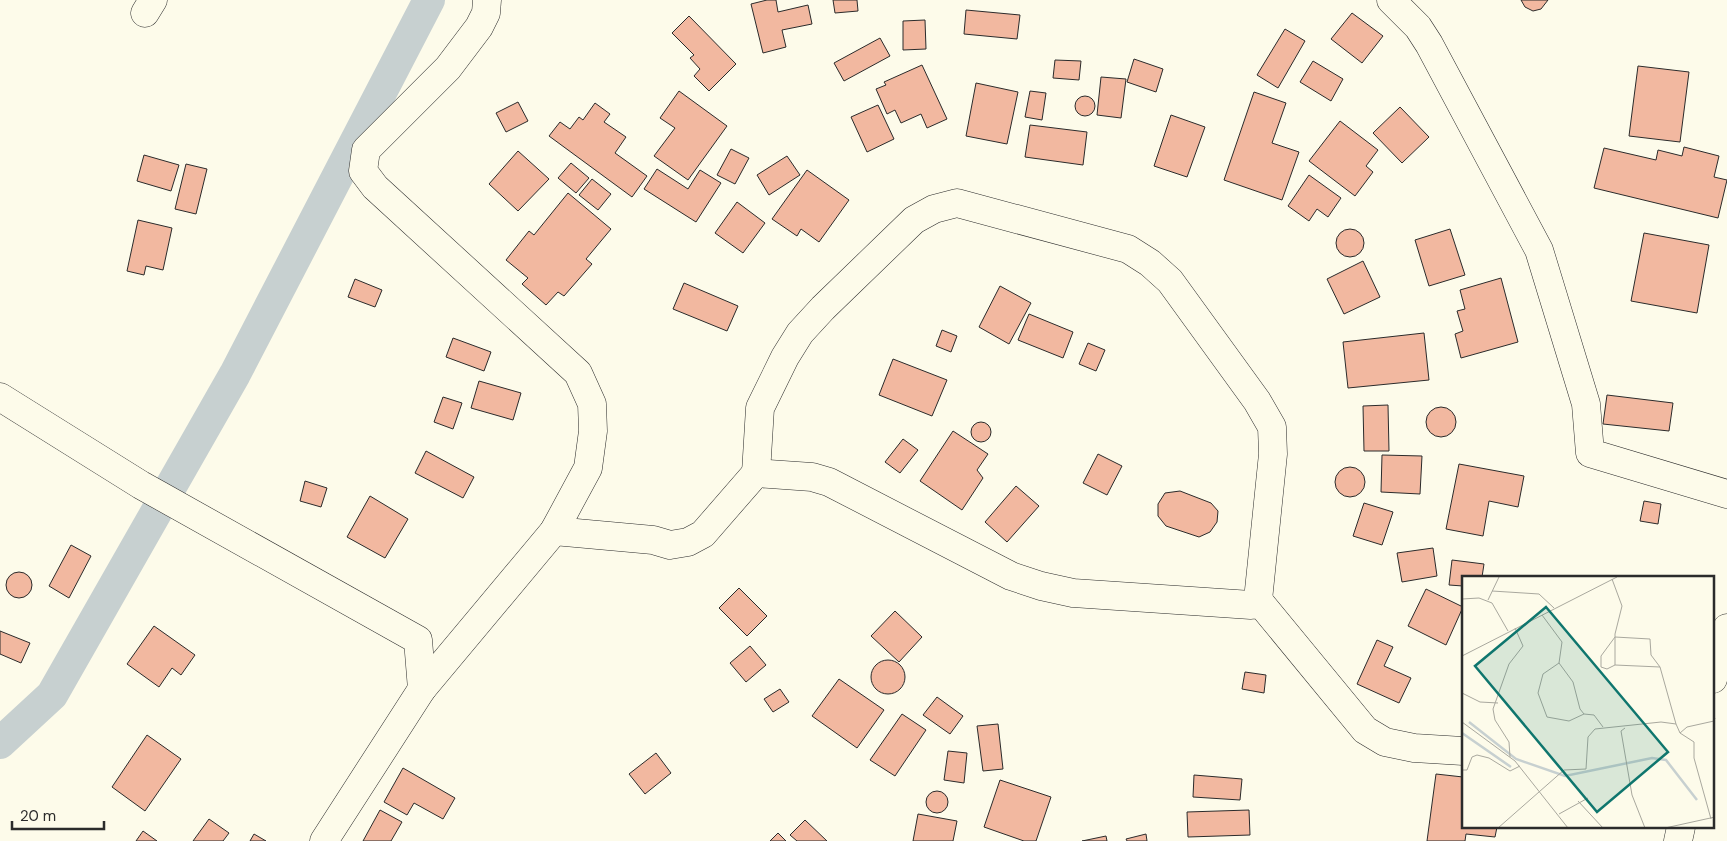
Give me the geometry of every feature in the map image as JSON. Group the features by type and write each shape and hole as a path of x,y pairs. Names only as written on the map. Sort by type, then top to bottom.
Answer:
{"street":[{"path":"324,841 422,689 554,531 588,468 593,431 592,404 578,372 374,187 363,171 366,150 448,68 479,27 486,13 487,0"},
{"path":"1391,0 1418,27 1539,250 1586,404 1590,453 1727,494"},
{"path":"554,531 653,540 670,545 688,542 703,534 756,473 760,408 785,357 800,333 914,220 934,208 957,203 1128,249 1150,263 1170,281 1257,401 1272,427 1273,454 1258,600 1251,606 1074,592 1041,586 1011,576 829,482 812,477 756,473"},
{"path":"0,397 141,485 418,640 422,689"},
{"path":"1258,600 1365,730 1385,742 1414,748 1462,751"},
{"path":"1714,675 1727,628"},
{"path":"1678,841 1681,828"}],"building":[{"path":"776,0 778,12 808,5 812,24 782,30 786,47 763,53 751,4"},
{"path":"833,0 857,0 858,11 835,13"},
{"path":"1521,0 1548,0 1541,9 1533,11 1525,7"},
{"path":"966,10 1020,15 1017,39 964,34"},
{"path":"1352,13 1383,36 1362,63 1331,39"},
{"path":"689,16 736,64 709,91 694,76 700,69 690,58 694,55 672,33"},
{"path":"925,20 926,49 903,50 903,21"},
{"path":"1285,29 1305,41 1278,88 1257,75"},
{"path":"880,38 890,56 844,81 834,63"},
{"path":"1134,59 1163,69 1156,92 1127,82"},
{"path":"1055,60 1081,61 1079,80 1053,78"},
{"path":"1313,61 1343,79 1331,101 1300,82"},
{"path":"922,65 947,119 927,128 921,114 901,123 895,110 887,114 876,89 886,85 884,82"},
{"path":"1638,66 1689,72 1680,142 1629,136"},
{"path":"1101,77 1126,79 1121,118 1097,115"},
{"path":"976,83 1018,92 1007,144 966,136"},
{"path":"679,91 727,126 688,180 654,156 675,128 660,118"},
{"path":"1030,91 1046,93 1042,120 1025,117"},
{"path":"1254,92 1286,103 1272,143 1299,152 1282,200 1224,180"},
{"path":"1081,96 1089,96 1095,102 1095,110 1089,116 1081,116 1075,110 1075,102"},
{"path":"518,102 528,121 506,132 496,113"},
{"path":"595,103 610,114 604,122 626,137 615,153 647,176 632,197 549,136 560,122 570,129 579,117 583,120"},
{"path":"878,105 894,139 867,152 851,117"},
{"path":"1400,107 1429,137 1402,163 1373,133"},
{"path":"1171,115 1205,127 1187,177 1154,166"},
{"path":"1340,121 1378,150 1366,166 1373,172 1355,196 1309,161"},
{"path":"1030,125 1087,132 1083,165 1025,157"},
{"path":"1684,147 1719,156 1714,177 1727,180 1718,218 1594,188 1604,148 1656,160 1658,150 1682,156"},
{"path":"731,149 749,158 735,184 717,175"},
{"path":"518,151 549,179 518,211 489,184"},
{"path":"144,155 179,165 171,191 137,181"},
{"path":"787,156 800,175 769,195 757,175"},
{"path":"571,163 589,178 576,193 558,178"},
{"path":"186,164 207,169 196,214 175,209"},
{"path":"657,169 688,189 700,170 721,183 696,222 644,189"},
{"path":"807,170 849,200 819,242 801,229 797,236 772,219"},
{"path":"1309,175 1341,198 1328,217 1317,209 1309,221 1288,206"},
{"path":"592,179 611,194 598,210 579,195"},
{"path":"568,193 611,229 586,259 592,264 564,296 558,292 546,305 522,284 528,278 506,260 529,231 534,235"},
{"path":"737,202 765,223 743,253 715,233"},
{"path":"138,220 172,228 163,270 146,266 144,275 127,271"},
{"path":"1350,229 1360,233 1364,243 1360,253 1350,257 1340,253 1336,243 1340,233"},
{"path":"1450,229 1465,275 1429,286 1415,240"},
{"path":"1644,233 1709,245 1697,313 1631,301"},
{"path":"1363,261 1380,297 1344,314 1327,279"},
{"path":"1501,278 1518,342 1461,358 1455,334 1463,331 1457,311 1465,309 1460,290"},
{"path":"355,279 382,290 375,307 348,297"},
{"path":"684,283 738,306 727,331 673,309"},
{"path":"1000,286 1031,303 1009,344 979,327"},
{"path":"1029,314 1073,332 1063,358 1018,340"},
{"path":"942,330 957,336 951,352 936,346"},
{"path":"1424,333 1429,380 1348,388 1343,342"},
{"path":"453,338 491,352 484,371 446,357"},
{"path":"1088,343 1105,350 1096,371 1079,364"},
{"path":"893,359 947,380 932,416 879,395"},
{"path":"479,381 521,393 513,420 471,408"},
{"path":"1607,395 1673,403 1669,431 1603,424"},
{"path":"443,397 462,403 453,429 434,422"},
{"path":"1388,405 1389,451 1364,451 1363,406"},
{"path":"1441,407 1447,408 1455,416 1455,428 1447,436 1441,437 1435,436 1427,428 1426,422 1427,416 1435,408"},
{"path":"977,422 985,422 991,428 991,436 985,442 977,442 971,436 971,428"},
{"path":"953,431 988,454 977,470 983,478 962,510 920,481"},
{"path":"903,439 918,450 900,473 885,462"},
{"path":"426,451 474,477 463,498 415,473"},
{"path":"1098,454 1122,466 1107,495 1083,483"},
{"path":"1382,455 1422,456 1420,494 1381,492"},
{"path":"1459,464 1524,476 1518,507 1489,501 1483,536 1446,529"},
{"path":"1350,467 1356,468 1364,476 1364,488 1356,496 1350,497 1344,496 1336,488 1335,482 1336,476 1344,468"},
{"path":"305,481 327,488 321,507 300,501"},
{"path":"1016,486 1039,506 1007,542 985,522"},
{"path":"1180,491 1211,503 1218,511 1217,522 1210,532 1199,537 1166,526 1158,516 1158,504 1165,493"},
{"path":"370,496 408,519 385,558 347,537"},
{"path":"1644,501 1661,504 1658,524 1640,521"},
{"path":"1364,503 1393,512 1382,545 1353,536"},
{"path":"71,545 91,556 69,598 49,586"},
{"path":"1433,548 1437,576 1402,582 1397,553"},
{"path":"1452,560 1484,564 1482,576 1462,576 1462,586 1449,585"},
{"path":"19,572 28,576 32,585 28,594 19,598 10,594 6,585 10,576"},
{"path":"739,588 767,616 747,636 719,608"},
{"path":"1426,589 1462,607 1446,645 1408,626"},
{"path":"895,611 922,637 899,662 871,636"},
{"path":"154,626 195,655 181,675 172,668 159,687 127,664"},
{"path":"0,631 30,643 21,663 0,654"},
{"path":"1377,640 1393,647 1384,666 1411,678 1399,703 1357,684"},
{"path":"750,646 766,665 746,682 730,663"},
{"path":"888,660 900,665 905,677 900,689 888,694 876,689 871,677 876,665"},
{"path":"1245,672 1266,675 1264,693 1242,689"},
{"path":"839,679 884,710 857,748 812,716"},
{"path":"780,689 789,702 773,712 764,699"},
{"path":"937,697 963,716 950,734 923,715"},
{"path":"902,714 926,730 895,776 870,760"},
{"path":"998,724 1003,769 983,771 977,726"},
{"path":"147,735 181,759 145,811 112,787"},
{"path":"948,751 967,753 964,783 944,780"},
{"path":"656,753 671,773 645,794 629,774"},
{"path":"403,768 455,798 443,819 414,803 407,815 384,802"},
{"path":"1436,774 1462,777 1462,828 1497,828 1495,837 1466,834 1465,841 1427,841"},
{"path":"1194,775 1242,779 1240,800 1193,797"},
{"path":"1000,780 1051,797 1036,841 1024,841 984,827"},
{"path":"933,791 941,791 948,798 948,806 941,813 933,813 926,806 926,798"},
{"path":"380,810 402,822 391,841 363,841"},
{"path":"1249,810 1250,835 1188,837 1187,812"},
{"path":"918,814 957,821 953,841 913,841"},
{"path":"209,819 229,833 223,841 193,841"},
{"path":"805,820 827,841 797,841 790,835"},
{"path":"143,831 157,841 136,841"},
{"path":"778,833 786,841 770,841"},
{"path":"254,834 266,841 250,841"},
{"path":"1146,834 1147,841 1127,841 1126,839"},
{"path":"1106,836 1107,841 1082,841"}],"waterway":[{"path":"0,743 52,695 235,374 429,0"}]}
